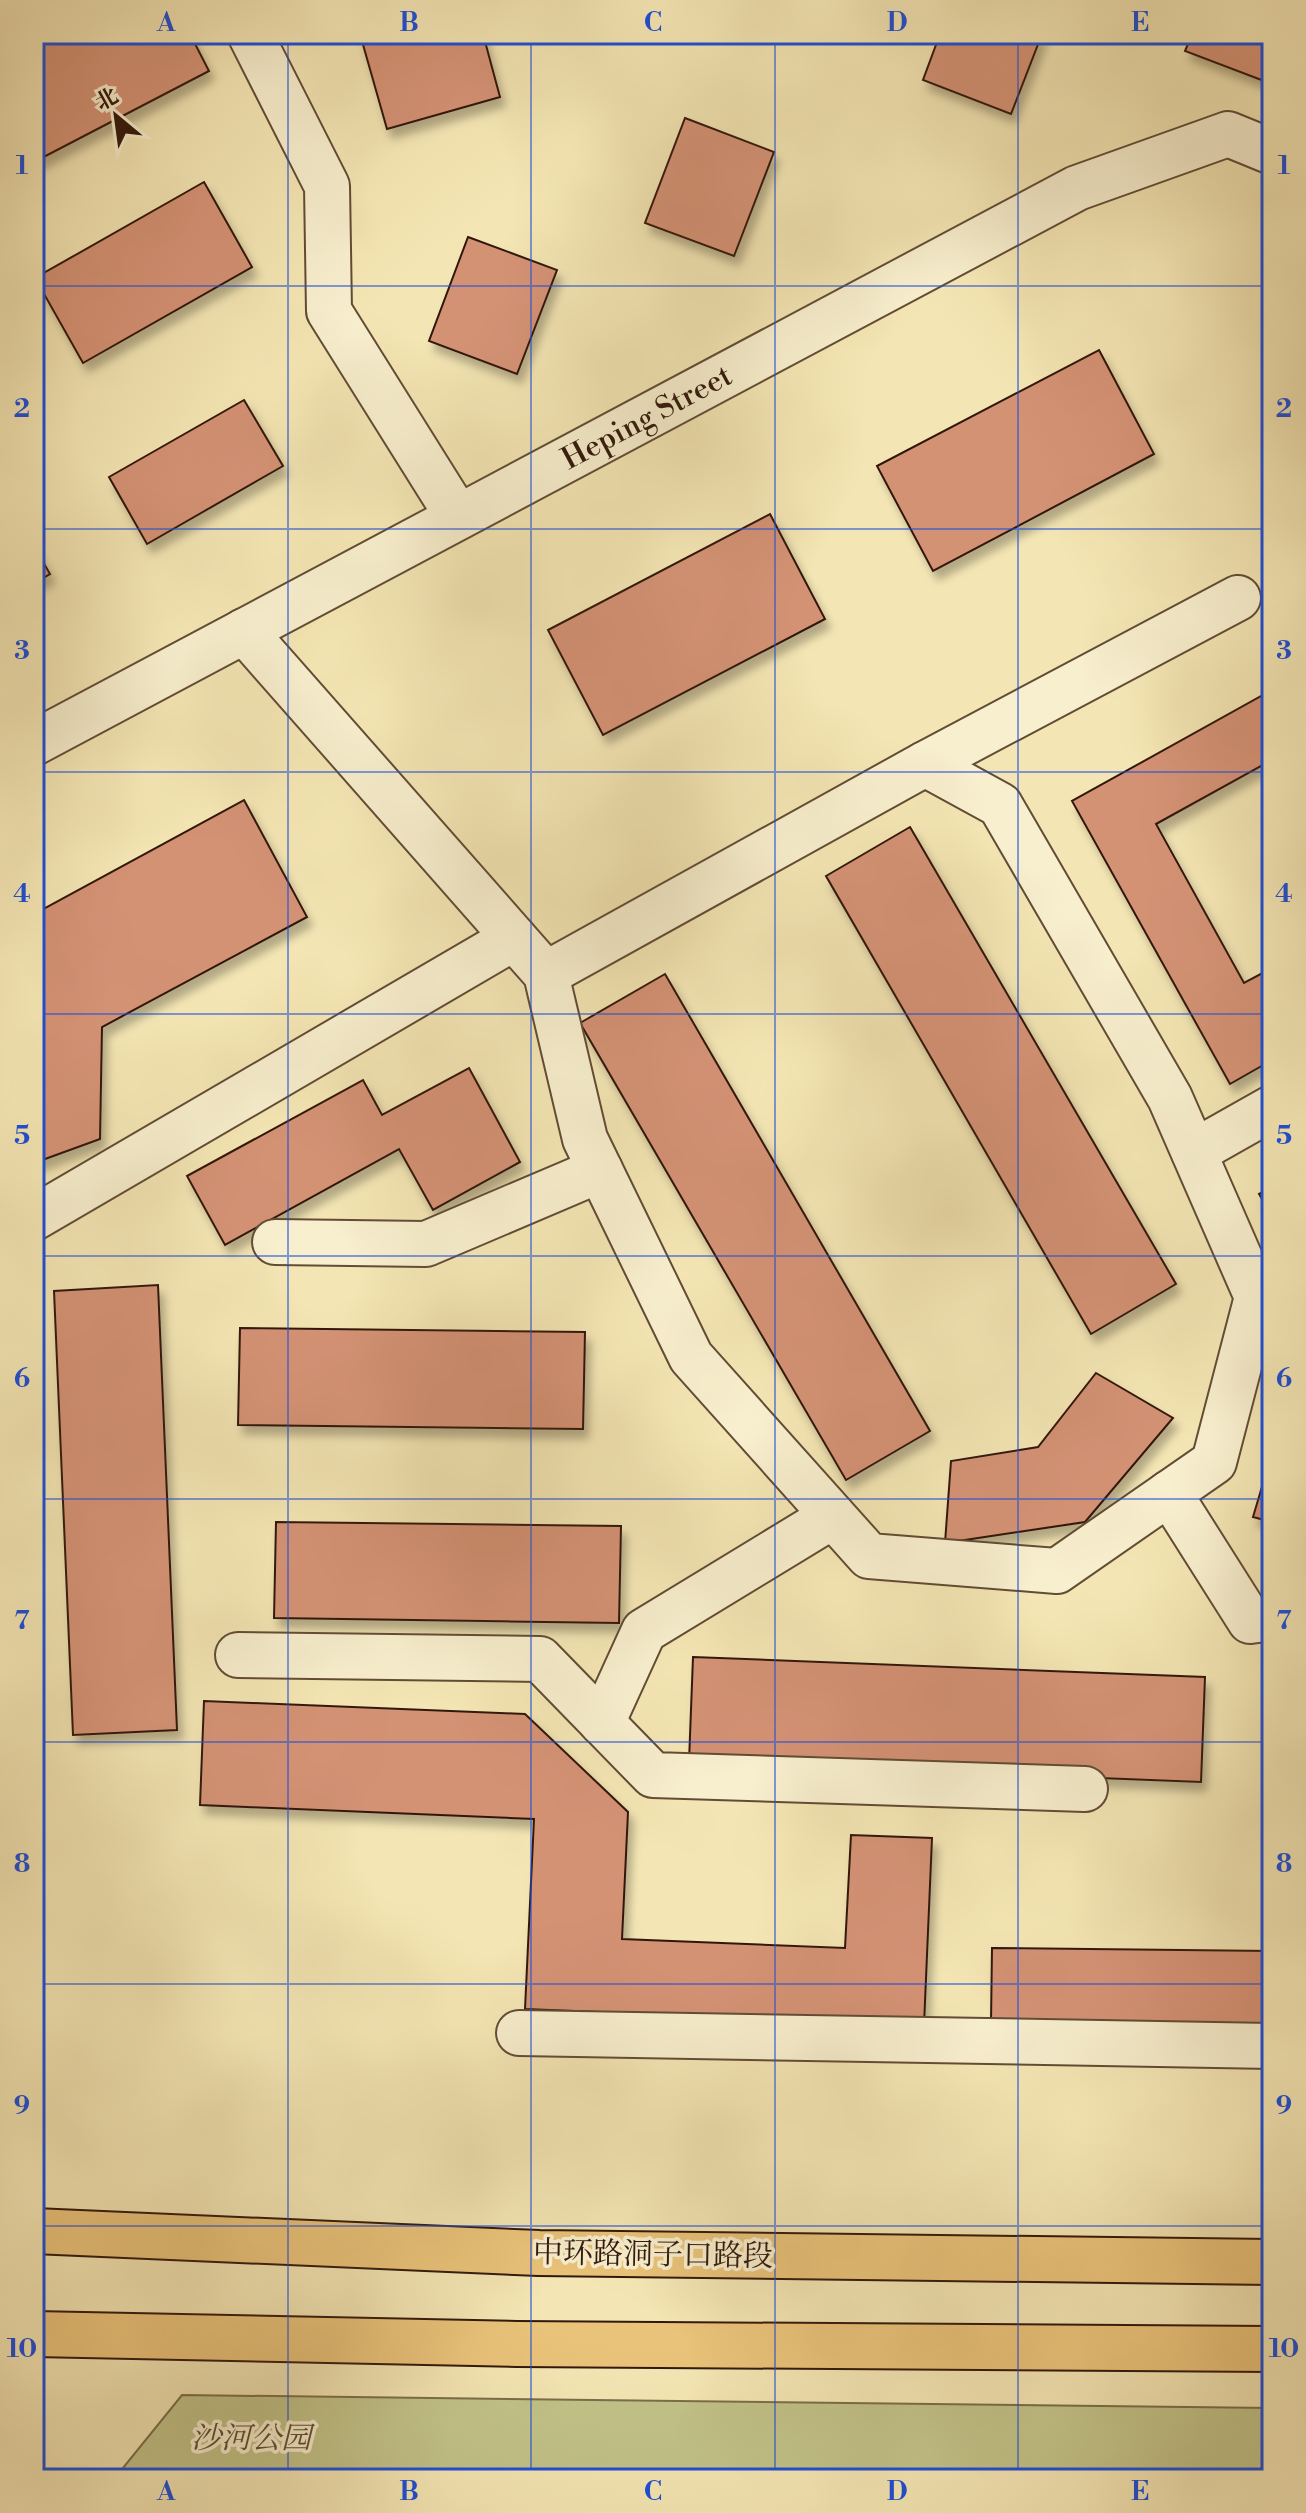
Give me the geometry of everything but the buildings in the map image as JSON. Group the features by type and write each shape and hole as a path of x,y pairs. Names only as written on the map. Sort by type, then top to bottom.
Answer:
{"main road":[{"name":"中环路洞子口路段","path":"34,2231 539,2253 1272,2262"},
{"path":"34,2334 517,2344 1272,2349"}],"street":[{"path":"250,34 327,186 329,311 458,517"},
{"name":"Heping Street","path":"34,743 1077,188 1228,134 1272,152"},
{"path":"546,974 925,764 1238,598"},
{"path":"244,631 546,974 585,1139 691,1357 869,1556 1057,1571 1214,1462 1257,1297 1170,1098 1000,805 925,764"},
{"path":"34,1218 514,938"},
{"path":"1194,1152 1272,1108"},
{"path":"275,1242 426,1244 600,1170"},
{"path":"1169,1493 1250,1621 1272,1618"},
{"path":"602,1723 644,1631 833,1516"},
{"path":"238,1655 540,1659 653,1775 1085,1789"},
{"path":"519,2033 1272,2046"}],"green space":[{"name":"沙河公园","path":"182,2395 1272,2408 1272,2479 114,2479"}]}
